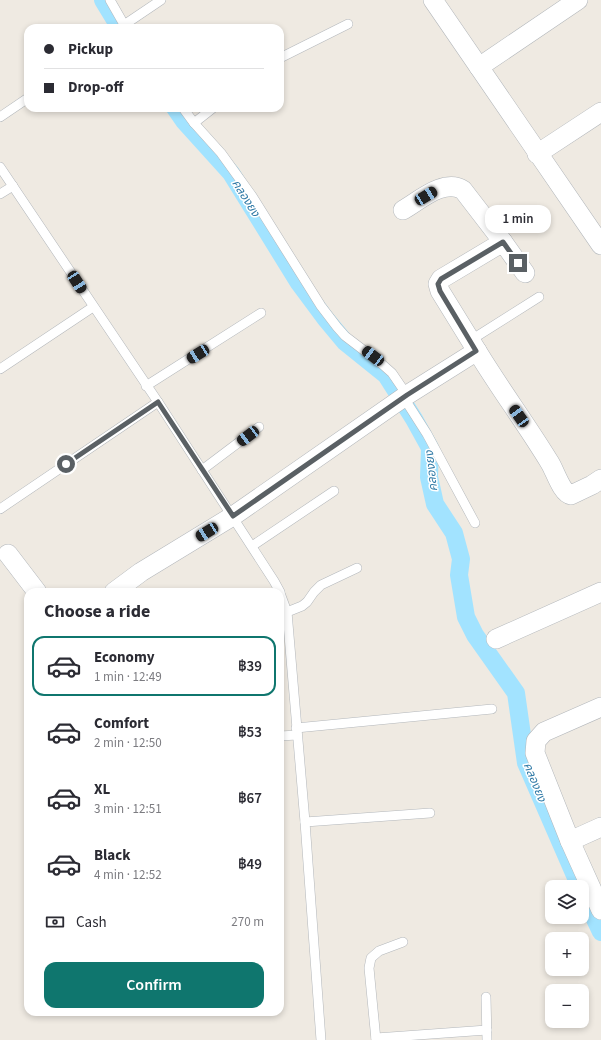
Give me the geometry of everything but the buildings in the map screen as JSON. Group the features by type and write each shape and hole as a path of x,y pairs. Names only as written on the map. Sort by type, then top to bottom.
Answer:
{"street":[{"path":"433,0 537,154 599,237"},
{"path":"479,67 578,0"},
{"path":"537,154 601,112"},
{"path":"403,210 438,189 447,186 458,187 463,190 525,273"},
{"path":"503,242 441,279 438,284 440,291 503,393 543,451 565,492 571,495 592,485 601,478"},
{"path":"119,588 141,572 233,516 402,399 474,346"},
{"path":"8,554 34,588"},
{"path":"496,639 601,592"},
{"path":"601,707 544,732 536,742 535,753 570,841 601,910"},
{"path":"570,841 601,827"}],"lane":[{"path":"110,0 123,24"},
{"path":"128,24 151,4 161,0"},
{"path":"284,56 348,24"},
{"path":"0,117 24,101"},
{"path":"186,112 221,153 252,196 318,300 337,327 345,336 378,361 392,374 402,399 427,434 475,523"},
{"path":"194,123 208,112"},
{"path":"0,167 93,308 158,402 233,516 278,588"},
{"path":"0,194 13,186"},
{"path":"474,346 538,297"},
{"path":"0,369 93,308"},
{"path":"146,386 261,313"},
{"path":"0,509 158,402"},
{"path":"202,470 259,427"},
{"path":"252,546 334,490"},
{"path":"287,612 302,606 321,585 357,568"},
{"path":"284,603 287,612 305,822 321,1040"},
{"path":"284,735 297,731 492,709"},
{"path":"305,822 430,813"},
{"path":"403,942 379,951 372,958 369,968 376,1039 487,1030"},
{"path":"486,997 487,1040"}],"waterway":[{"name":"คลองยง","path":"103,0 118,24"},
{"name":"คลองยง","path":"178,112 184,121 231,173 299,283 325,318 345,342 386,375 414,419 430,448 429,477 435,504 454,533 461,559 459,575 466,617 475,635 516,693 526,763 577,880"},
{"name":"คลองยง","path":"589,907 601,932"}],"route":[{"path":"66,464 158,402 233,516 407,395 476,351 471,340 440,291 438,284 441,279 503,242 518,263"}]}
